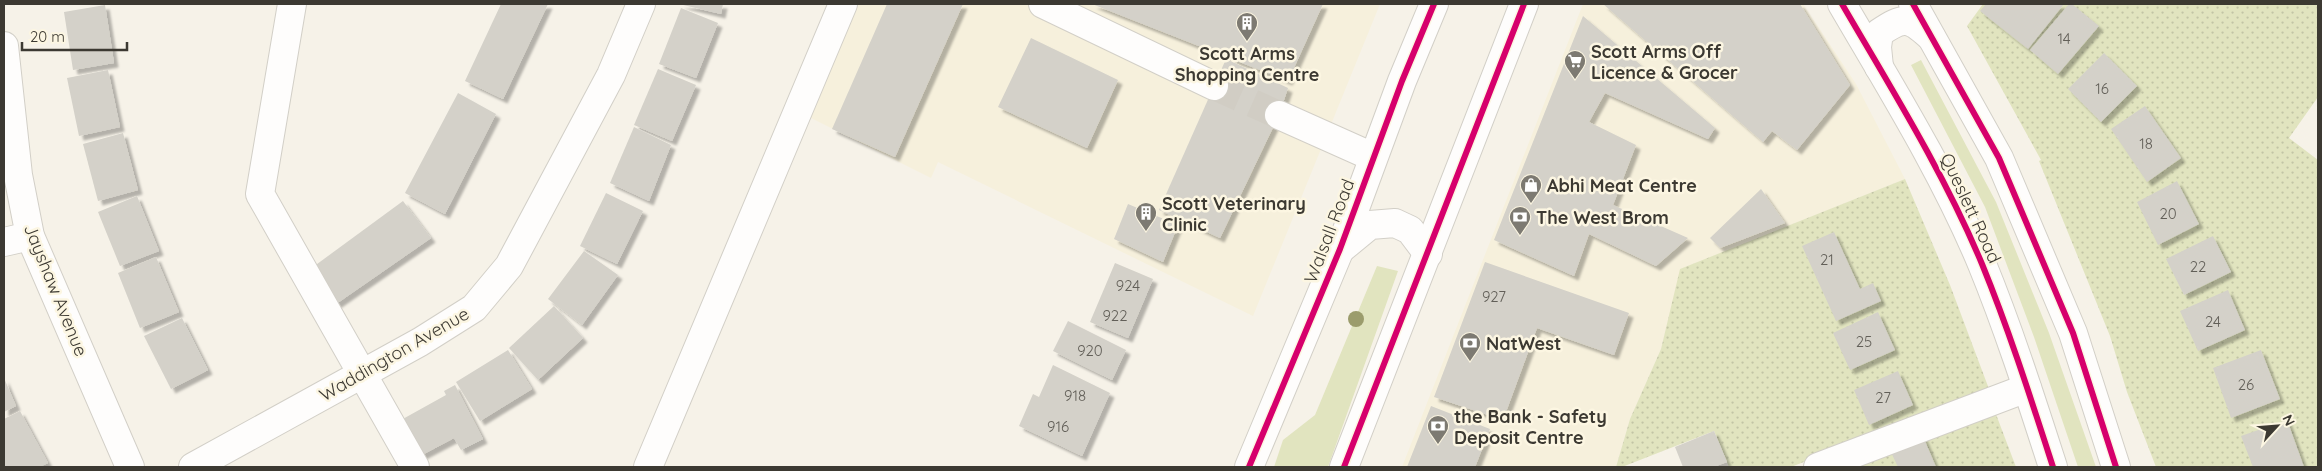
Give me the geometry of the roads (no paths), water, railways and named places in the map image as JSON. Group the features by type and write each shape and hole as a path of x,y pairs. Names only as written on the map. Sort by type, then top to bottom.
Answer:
{"main road":[{"path":"292,4 260,194 415,467"},
{"name":"Waddington Avenue","path":"193,467 420,342 474,308 509,266 611,75 640,4"},
{"path":"648,467 843,4"},
{"path":"1043,4 1214,86"},
{"name":"Walsall Road","path":"1249,467 1340,249 1402,81 1434,4"},
{"name":"Walsall Road","path":"1402,81 1453,4"},
{"path":"1344,467 1524,4"},
{"name":"Queslett Road","path":"1842,4 1927,151 1982,263 2053,467"},
{"path":"1913,4 1999,158 2073,334 2116,467"},
{"path":"1880,69 1877,47 1879,33 1898,20 1914,21 1932,38"},
{"name":"Jayshaw Avenue","path":"4,46 18,175 30,236 130,467"},
{"path":"1279,115 1373,157"},
{"path":"1340,249 1370,224 1395,223 1410,230 1428,254"},
{"path":"4,242 30,236"},
{"path":"1818,467 2027,388"}],"tunnel":[{"path":"1214,86 1279,115"}],"place":[{"name":"Scott Arms Shopping Centre","path":"1247,42"},
{"name":"Scott Arms Off Licence & Grocer","path":"1575,80"},
{"name":"Abhi Meat Centre","path":"1531,204"},
{"name":"Scott Veterinary Clinic","path":"1146,232"},
{"name":"The West Brom","path":"1520,236"},
{"name":"NatWest","path":"1470,362"},
{"name":"the Bank - Safety Deposit Centre","path":"1438,445"}]}
